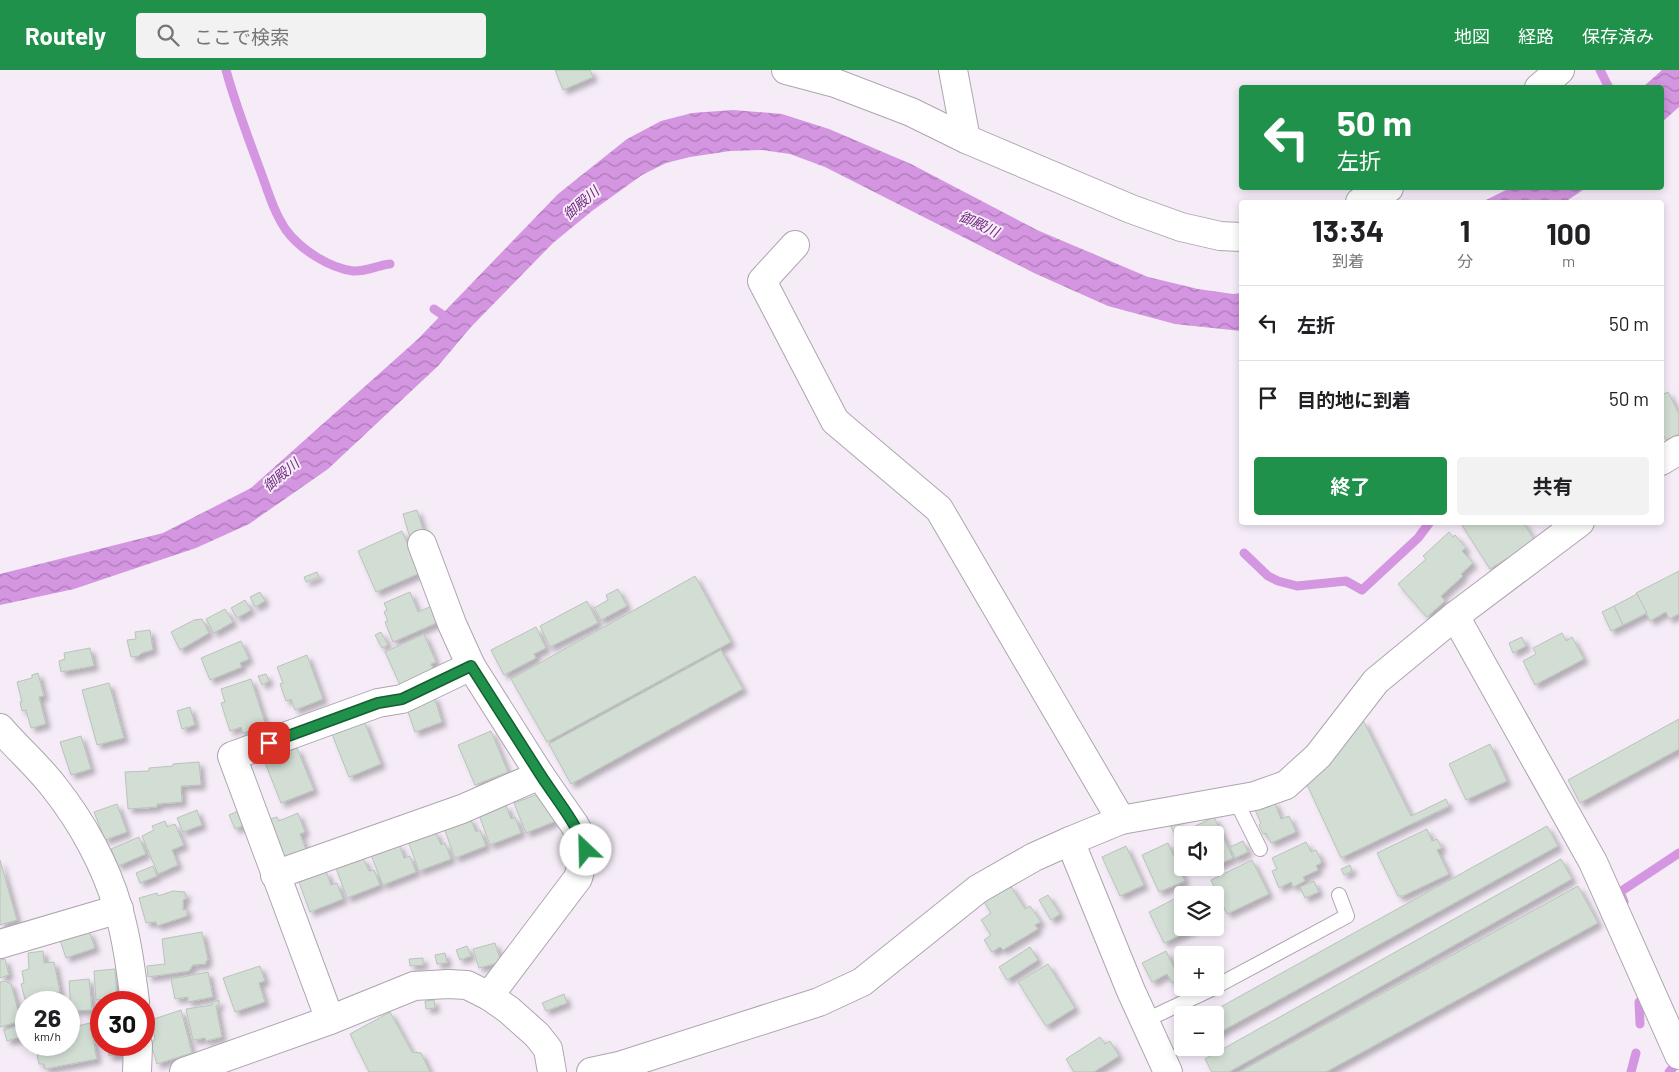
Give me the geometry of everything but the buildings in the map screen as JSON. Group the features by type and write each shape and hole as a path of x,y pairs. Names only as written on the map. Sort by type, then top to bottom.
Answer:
{"street":[{"path":"786,70 835,83 911,112 966,139 1131,209 1181,227 1220,236 1239,237"},
{"path":"953,70 966,139"},
{"path":"1542,85 1560,70"},
{"path":"1364,200 1385,190"},
{"path":"795,245 762,281 835,421 939,509 1121,820"},
{"path":"1664,459 1679,450"},
{"path":"591,1072 619,1066 819,1002 862,982 978,889 1034,857 1070,841 1121,820 1255,796 1286,785 1318,756 1376,681 1455,616 1576,525"},
{"path":"422,544 452,624 471,666 540,775 574,824 586,850 578,878 489,996"},
{"path":"1455,616 1593,862 1679,1055"},
{"path":"330,1020 232,756 378,703 402,699 471,666"},
{"path":"0,728 54,787 72,813 107,876 119,909 133,991"},
{"path":"275,875 462,809 540,775"},
{"path":"1070,841 1144,1021 1168,1072"},
{"path":"0,944 119,909"},
{"path":"184,1072 330,1020 414,986 448,984 467,985 489,996 509,1010 537,1035 548,1049 552,1072"},
{"path":"136,1072 137,1056"}],"lane":[{"path":"1235,799 1260,849"},
{"path":"1224,982 1347,916 1339,894"},
{"path":"1144,1021 1195,996"}],"water":[{"path":"1662,70 1679,70 1679,107 1664,120 1664,85 1645,85"},
{"name":"御殿川","path":"733,110 782,114 829,129 911,164 1037,230 1148,277 1198,289 1239,293 1239,331 1175,324 1108,306 1034,273 825,167 790,154 762,150 730,151 690,157 666,163 642,175 592,211 553,243 471,327 438,366 328,469 249,524 196,548 74,589 0,605 0,574 163,533 251,488 418,339 558,194 627,139 661,121 692,113"},
{"path":"1506,190 1583,190 1568,200 1486,200"}],"waterway":[{"path":"226,70 241,119 277,215 286,230 307,251 334,266 358,271 390,264"},
{"path":"1600,70 1608,85"},
{"path":"434,309 450,320"},
{"path":"1244,553 1268,576 1278,581 1297,586 1346,581 1362,590 1418,538 1428,525"},
{"path":"1624,902 1620,892 1679,853"},
{"path":"1639,1002 1640,1024"},
{"path":"1631,1072 1636,1053"},
{"path":"1669,1072 1679,1061"}],"route":[{"path":"269,743 378,703 402,699 471,666 540,775 574,824 586,850"}]}
